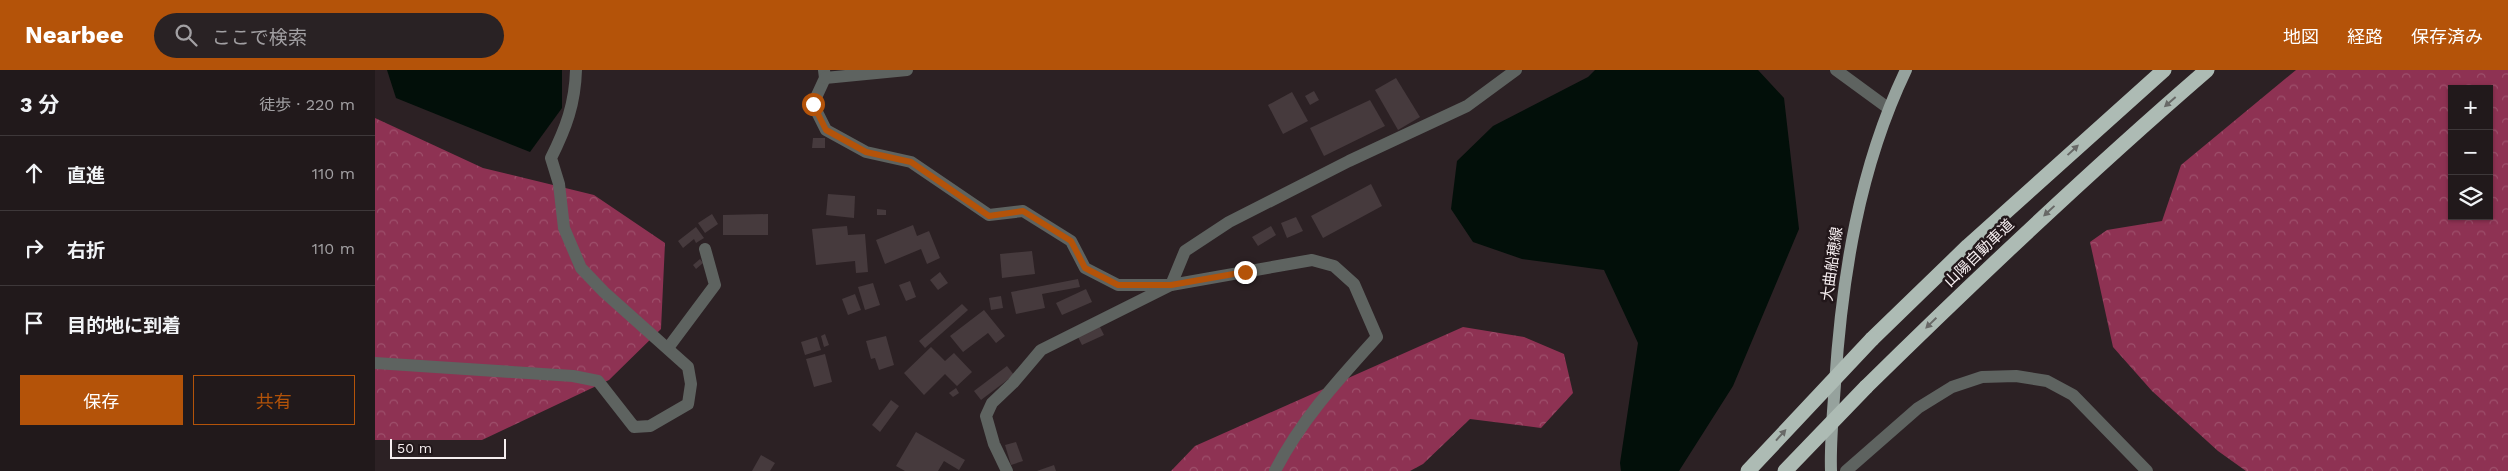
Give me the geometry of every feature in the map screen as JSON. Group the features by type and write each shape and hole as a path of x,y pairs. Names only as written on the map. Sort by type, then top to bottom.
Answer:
{"highway":[{"name":"山陽自動車道","path":"1748,471 1872,339 1968,246 2164,70"},
{"name":"山陽自動車道","path":"1785,471 1866,387 2013,244 2117,147 2207,70"}],"main road":[{"name":"大曲船穂線","path":"1831,471 1837,350 1855,218 1887,108 1906,70"}],"street":[{"path":"375,364 573,376 598,381 634,427 650,426 688,404 691,384 687,367 669,348 604,292 581,268 564,228 559,184 551,158 567,127 576,88 576,70"},
{"path":"907,70 825,74 813,104 826,130 866,152 911,162 989,216 1023,211 1071,241 1085,268 1118,285 1171,285 1312,260 1334,266 1354,284 1377,337 1322,398 1286,451 1275,471"},
{"path":"1007,471 994,444 986,416 992,403 1013,383 1041,350 1171,285 1185,251 1229,222 1349,160 1467,106 1516,70"},
{"path":"1836,70 1887,108"},
{"path":"669,348 715,285 705,249"},
{"path":"1846,471 1918,408 1952,387 1982,377 2016,376 2047,382 2073,395 2147,471"}],"green space":[{"path":"2296,70 2508,70 2508,471 2246,471 2218,451 2152,391 2113,347 2090,242 2107,230 2162,221 2181,165"},
{"path":"375,118 483,168 594,195 665,243 661,329 609,380 482,440 375,440"},
{"path":"1463,327 1524,337 1564,354 1573,393 1541,428 1470,419 1423,464 1410,471 1171,471 1195,446"}],"shaded area":[{"path":"387,70 562,70 562,108 530,152 396,98"},
{"path":"1595,70 1758,70 1784,98 1799,229 1733,386 1679,471 1621,471 1620,463 1638,343 1604,270 1522,259 1473,242 1451,209 1457,161 1493,126 1588,77"}],"building":[{"path":"1396,78 1420,117 1398,130 1375,90"},
{"path":"1314,91 1319,100 1310,105 1305,96"},
{"path":"1292,92 1308,121 1283,134 1268,105"},
{"path":"1370,100 1385,126 1324,156 1310,128"},
{"path":"813,138 825,138 825,148 812,148"},
{"path":"1371,184 1382,206 1323,238 1311,216"},
{"path":"828,194 855,196 854,218 826,215"},
{"path":"877,209 886,210 886,215 877,215"},
{"path":"712,214 718,224 705,233 698,223"},
{"path":"768,214 768,235 723,235 723,215"},
{"path":"1296,217 1303,231 1287,238 1281,223"},
{"path":"913,225 917,236 929,231 940,258 927,264 921,249 885,264 876,240"},
{"path":"847,226 848,235 865,234 868,272 856,273 855,261 816,265 812,229"},
{"path":"1271,226 1276,235 1258,246 1252,237"},
{"path":"696,227 704,238 696,243 694,239 683,248 678,241"},
{"path":"1032,251 1035,274 1002,278 1000,254"},
{"path":"700,259 703,263 696,269 693,265"},
{"path":"940,272 948,283 938,290 930,280"},
{"path":"1078,279 1080,287 1042,294 1045,308 1016,314 1011,292"},
{"path":"910,281 916,297 906,301 899,285"},
{"path":"873,283 880,305 865,310 858,287"},
{"path":"1086,289 1092,302 1062,315 1056,303"},
{"path":"855,294 861,310 848,315 842,299"},
{"path":"1001,296 1003,308 991,310 989,298"},
{"path":"962,304 968,310 925,348 919,341"},
{"path":"984,310 1005,336 996,343 988,333 963,352 950,336"},
{"path":"1099,325 1104,335 1082,345 1077,335"},
{"path":"825,334 829,345 824,347 821,336"},
{"path":"886,336 894,365 879,370 875,358 871,359 866,341"},
{"path":"817,337 821,350 805,355 801,342"},
{"path":"931,347 945,361 954,353 972,372 957,386 945,374 924,395 904,373"},
{"path":"825,354 832,382 814,387 806,359"},
{"path":"1007,366 1014,375 981,400 974,391"},
{"path":"956,388 959,393 953,397 949,393"},
{"path":"891,400 899,406 880,432 872,425"},
{"path":"916,432 965,460 959,470 944,461 938,471 905,471 896,466"},
{"path":"1016,442 1023,461 1011,465 1005,445"},
{"path":"761,455 775,463 770,471 752,471"},
{"path":"1054,465 1056,471 1037,471"}],"route":[{"path":"813,104 826,130 866,152 911,162 989,216 1023,211 1071,241 1085,268 1118,285 1171,285 1245,272"}]}
